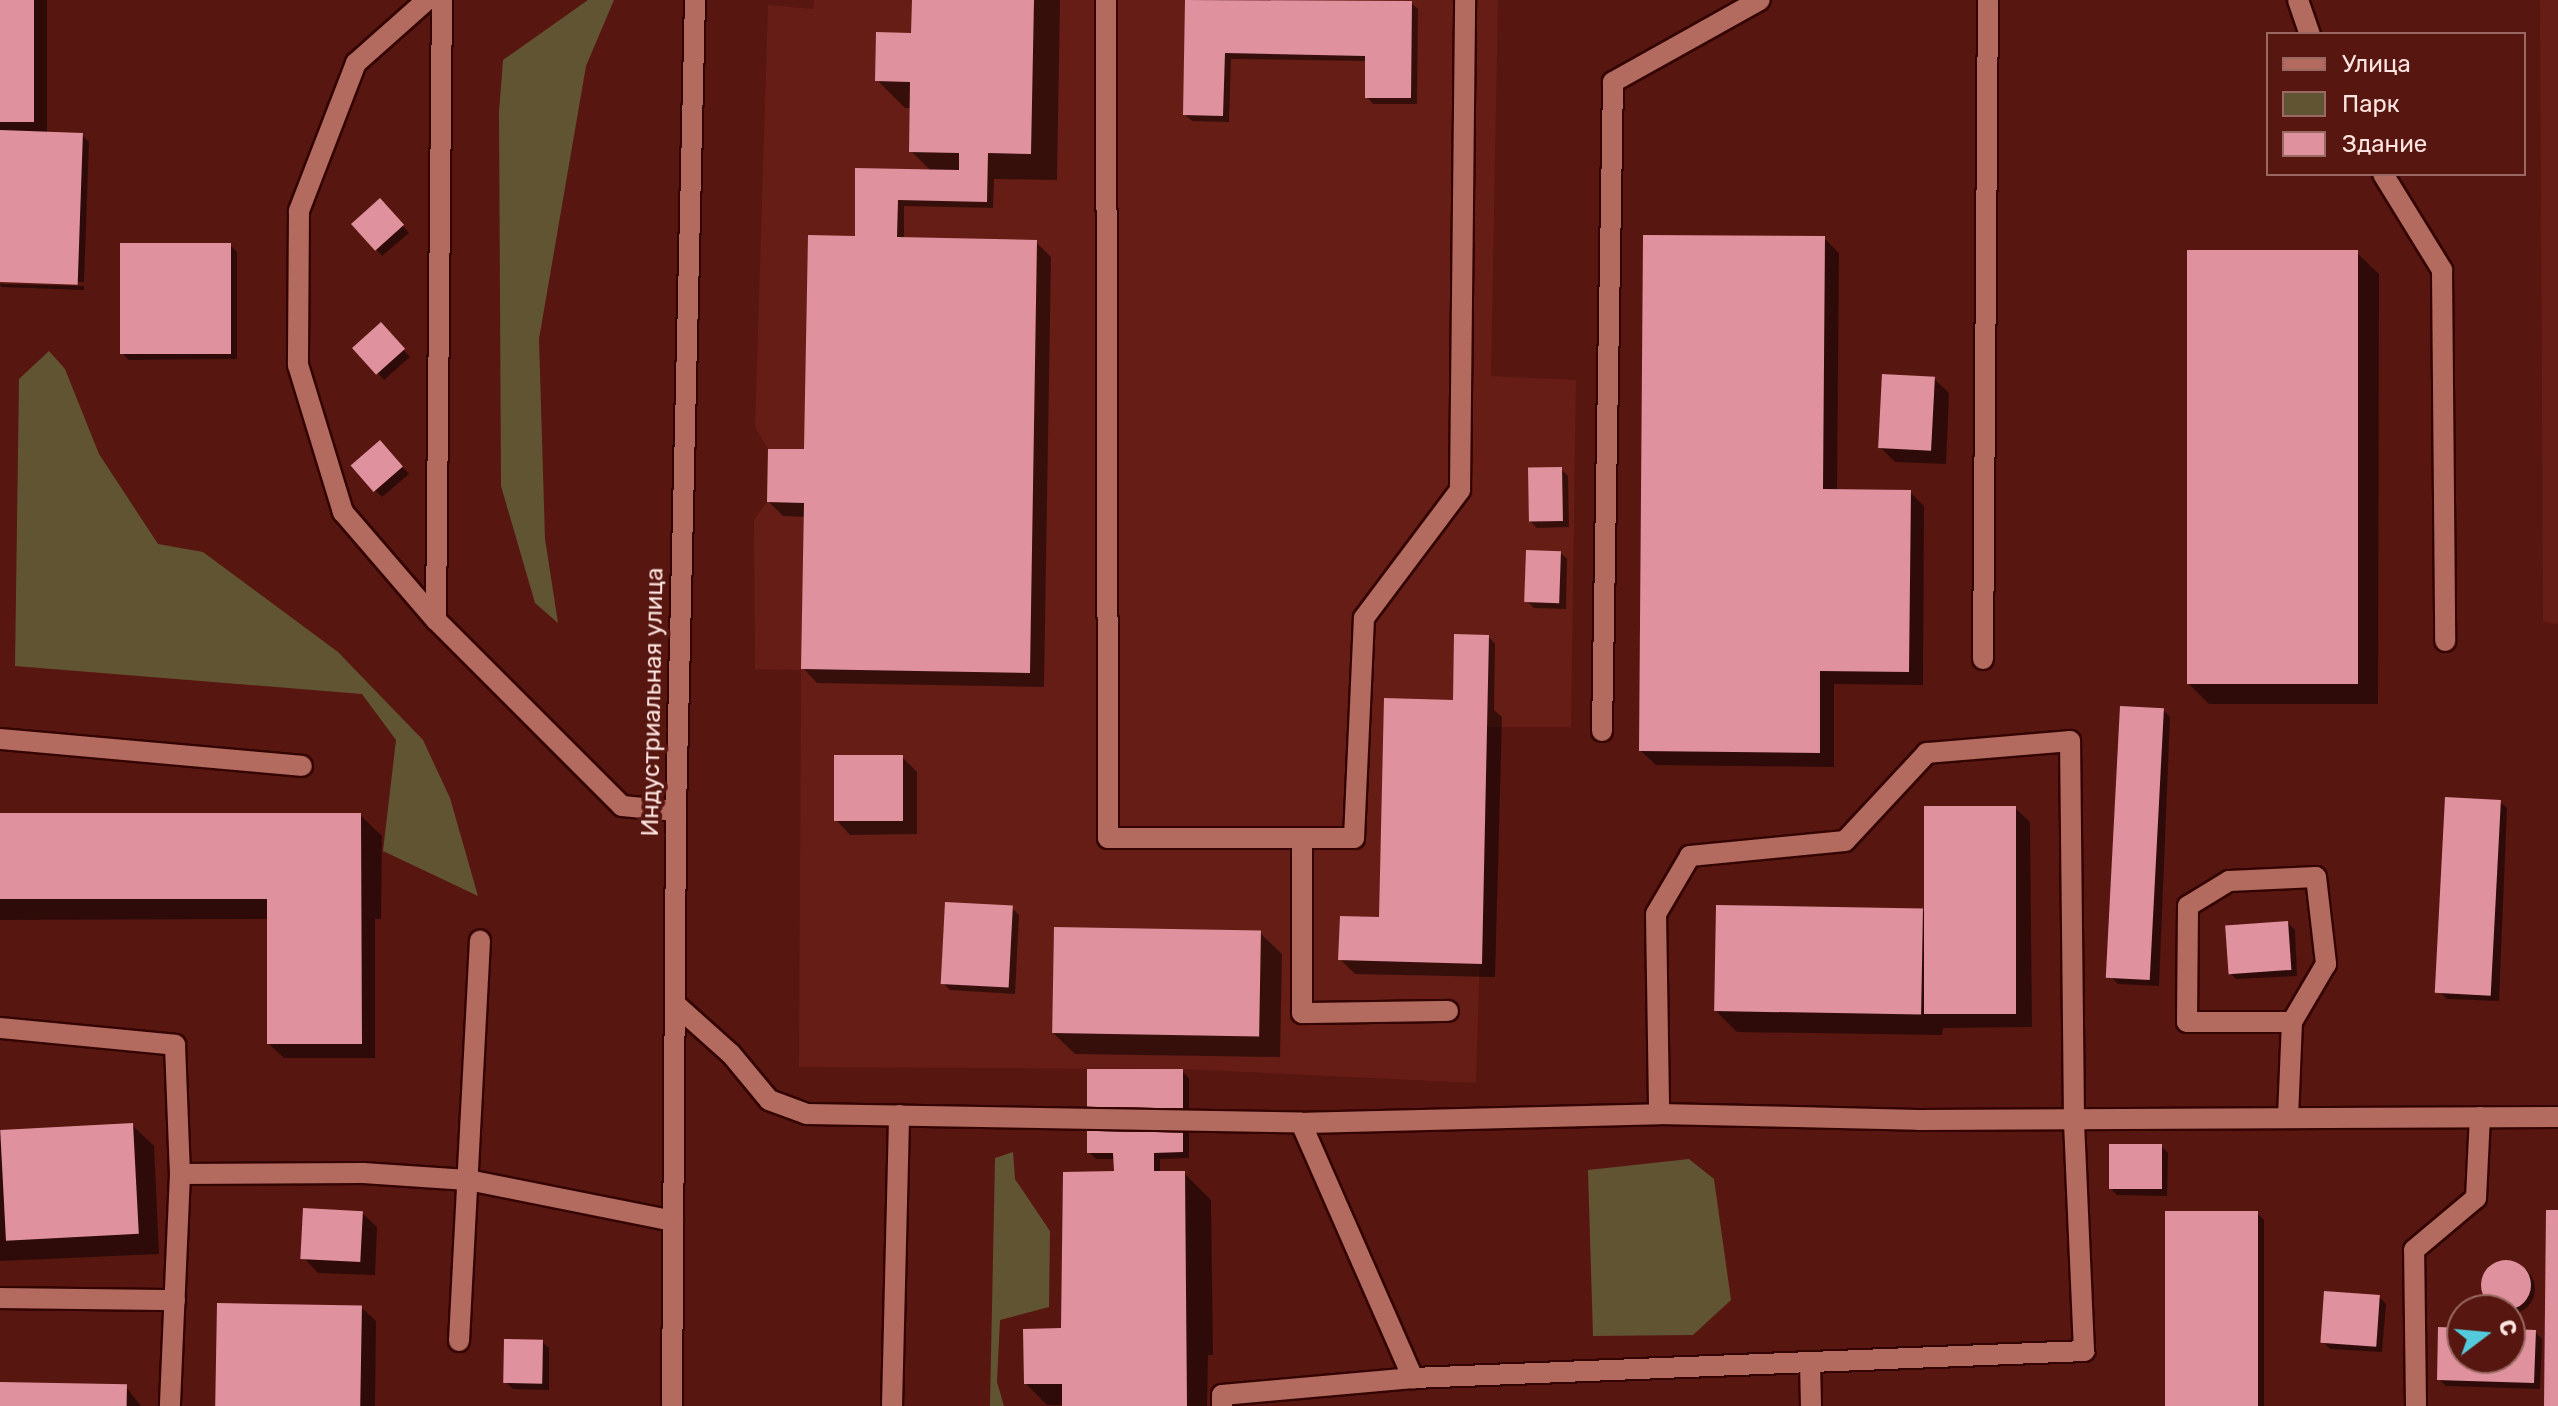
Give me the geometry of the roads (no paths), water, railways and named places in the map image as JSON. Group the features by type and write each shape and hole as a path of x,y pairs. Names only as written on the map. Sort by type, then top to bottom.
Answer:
{"main road":[{"path":"427,0 356,63 299,211 298,365 343,512 436,620 622,806 676,811"},
{"path":"436,620 442,0"},
{"name":"Индустриальная улица","path":"672,1406 676,811 695,0"},
{"path":"1106,0 1108,838 1354,838 1364,618 1460,490 1465,0"},
{"path":"1602,731 1613,82 1760,0"},
{"path":"1983,659 1988,0"},
{"path":"2298,0 2309,32"},
{"path":"2384,176 2442,270 2445,641"},
{"path":"0,739 302,766"},
{"path":"1222,1406 1222,1395 1413,1378 2084,1351 2074,1119 2070,741 1927,753 1845,841 1690,856 1656,914 1659,1114"},
{"path":"1302,838 1302,1013 1448,1011"},
{"path":"2288,1117 2292,1022 2326,964 2316,877 2229,881 2188,906 2187,1022 2292,1022"},
{"path":"459,1341 480,941"},
{"path":"675,1004 731,1054 769,1100 807,1114 1301,1123 1659,1114 2074,1119 2558,1117"},
{"path":"0,1028 175,1045 180,1174 170,1406"},
{"path":"892,1406 899,1115"},
{"path":"2416,1406 2414,1250 2476,1198 2480,1117"},
{"path":"1301,1123 1413,1378"},
{"path":"180,1174 363,1173 468,1180 673,1221"},
{"path":"0,1298 175,1300"},
{"path":"1810,1362 1811,1406"}]}
